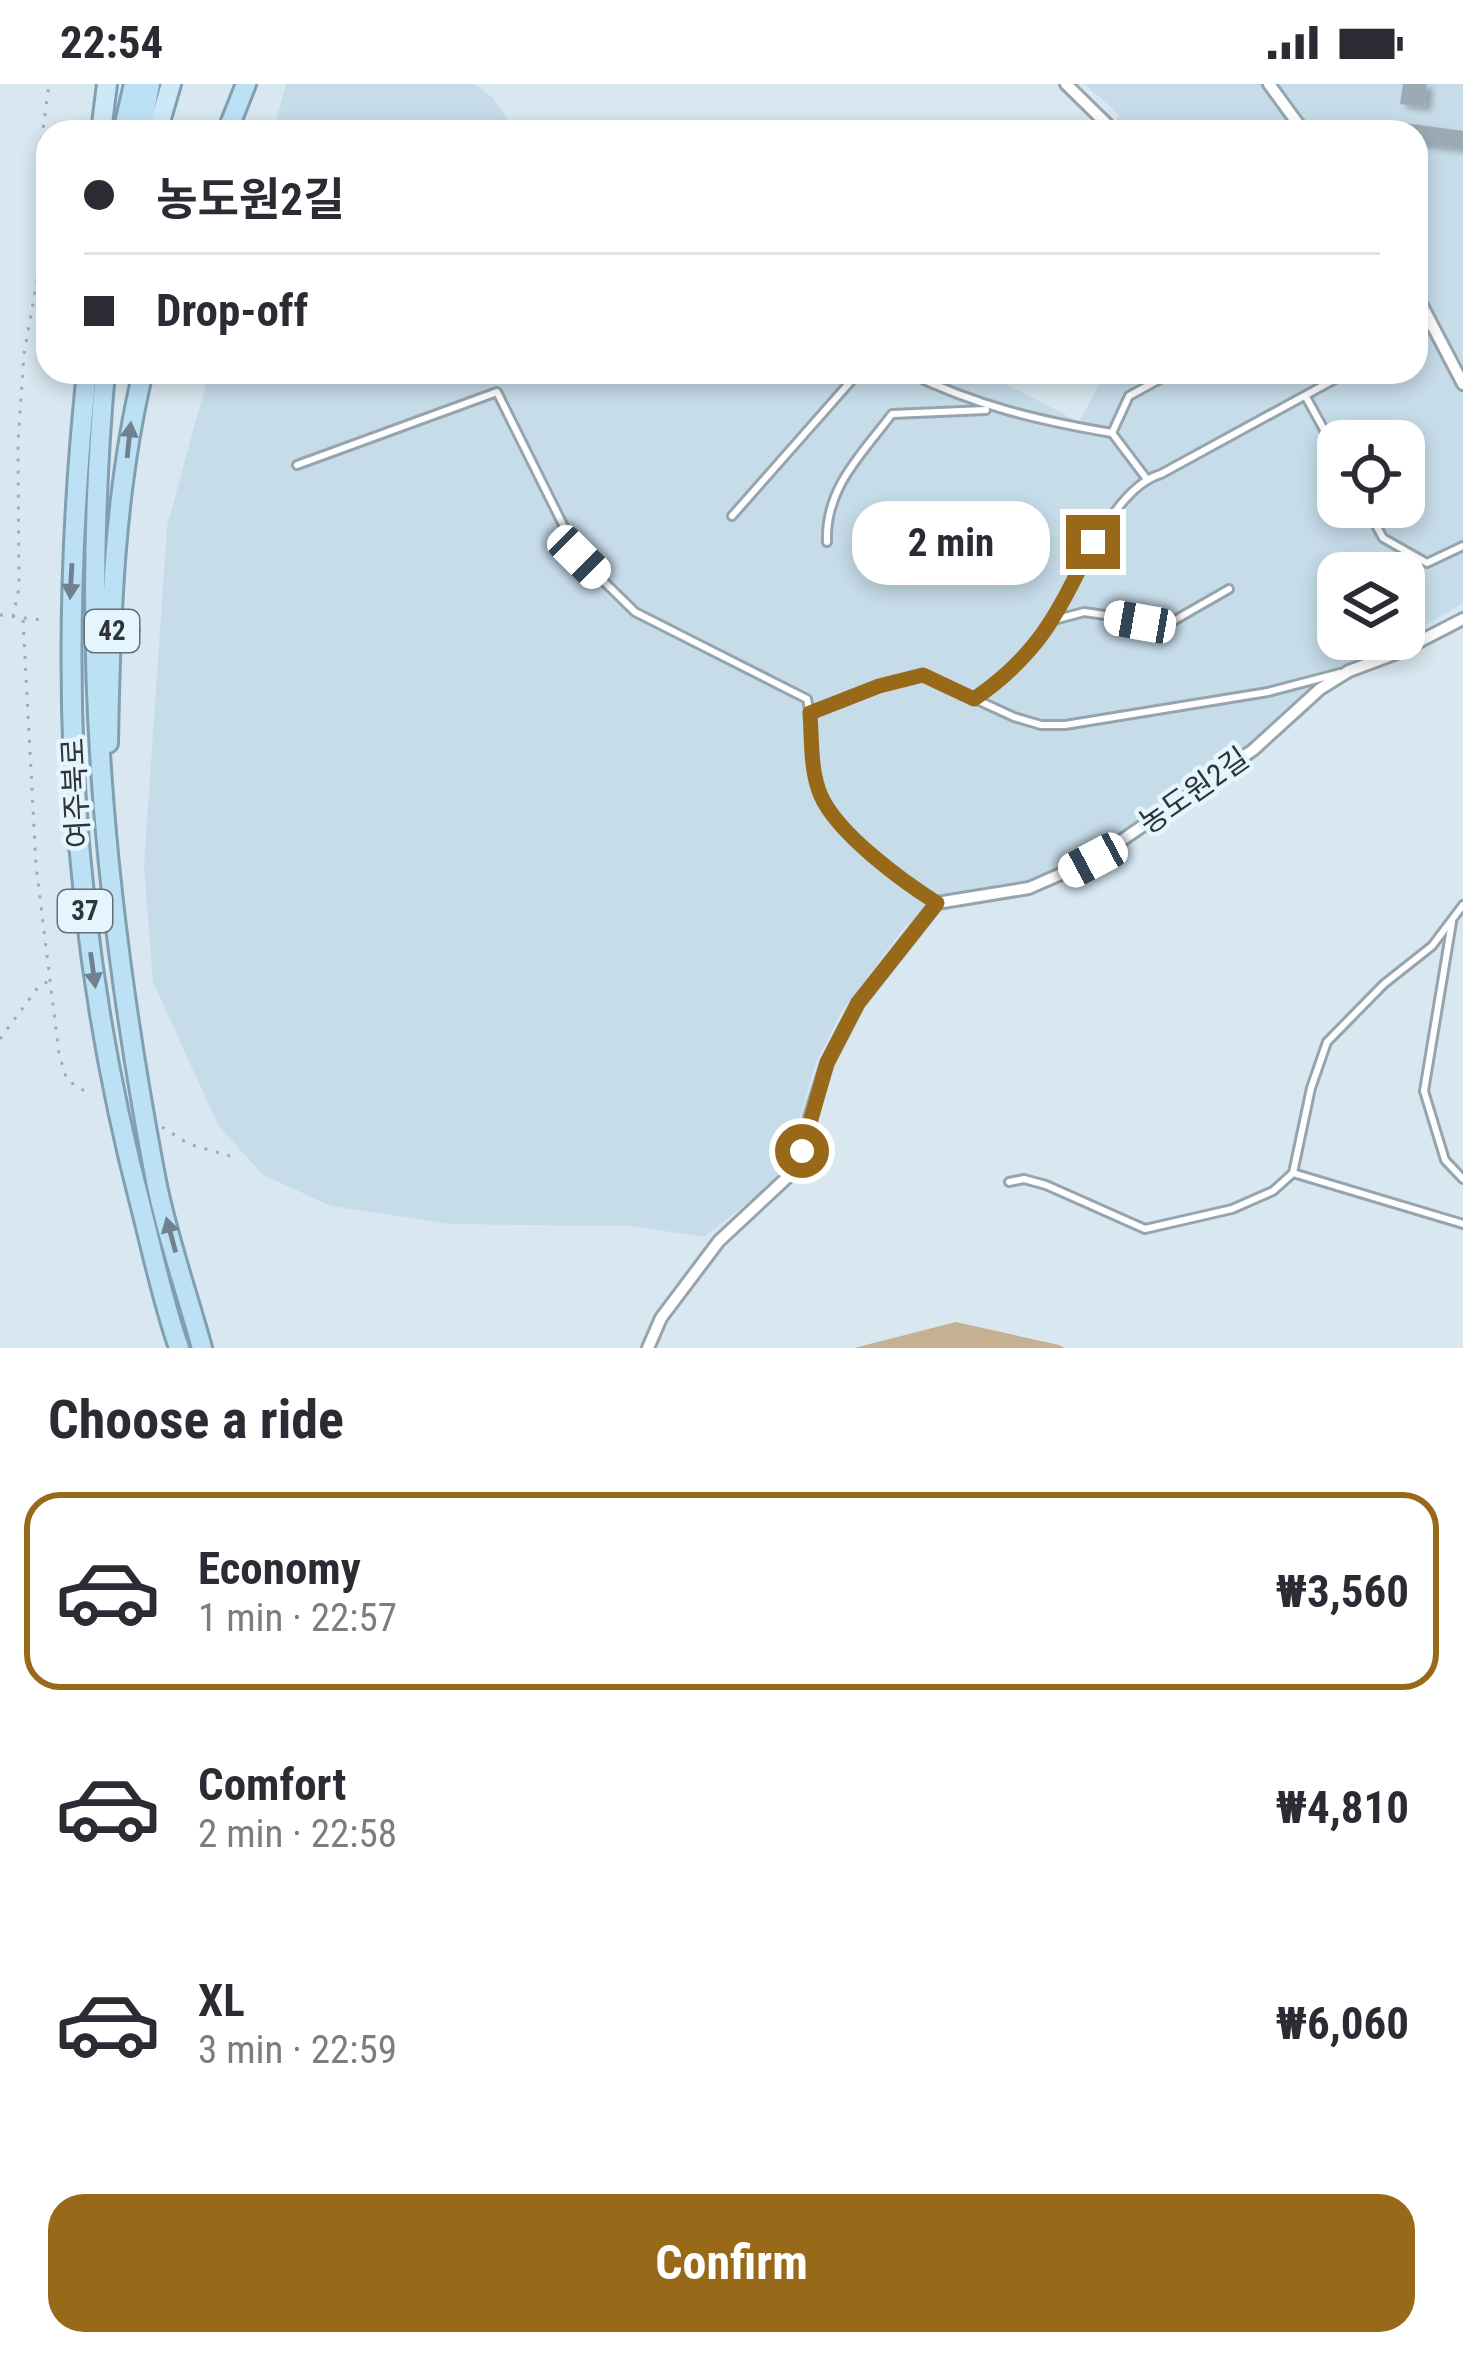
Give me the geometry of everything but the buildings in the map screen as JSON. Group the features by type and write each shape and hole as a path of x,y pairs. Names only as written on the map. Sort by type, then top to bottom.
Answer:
{"highway":[{"path":"126,120 134,84"},
{"path":"143,120 151,84"},
{"path":"232,120 245,85"},
{"name":"여주북로","path":"83,384 69,622 74,820 94,980 125,1145 179,1348"},
{"name":"여주북로","path":"104,384 94,530 98,777 111,892 157,1184 202,1348"},
{"name":"42","path":"111,892 107,791 115,577 139,384"}],"main road":[{"path":"102,120 107,84"},
{"path":"161,120 171,84"}],"street":[{"path":"1066,84 1103,120"},
{"path":"1269,84 1295,120"},
{"path":"1428,316 1463,384"},
{"name":"농도원2길","path":"937,903 1029,888 1093,860 1252,750 1320,689 1463,619"},
{"path":"648,1348 661,1318 719,1241 793,1172 827,1063 858,1003 937,903"}],"lane":[{"path":"1428,326 1432,324"},
{"path":"732,516 848,384"},
{"path":"932,384 996,409 1112,433 1146,478"},
{"path":"1112,433 1129,396 1151,384"},
{"path":"974,699 1010,675 1054,620 1093,542 1146,478 1328,384"},
{"path":"296,465 497,392 579,557 634,612 807,699 814,777 822,800 902,881 937,903"},
{"path":"1306,397 1319,420"},
{"path":"827,542 826,516 835,489 892,414 996,409"},
{"path":"1378,528 1383,538 1427,563 1463,546"},
{"path":"1054,620 1084,612 1168,624 1229,590"},
{"path":"810,713 923,675 1041,725 1065,725 1268,692 1349,671"},
{"path":"1010,1182 1024,1179 1046,1185 1145,1228 1232,1209 1273,1191 1293,1173 1311,1088 1327,1042 1384,984 1432,946 1463,905"},
{"path":"1453,919 1424,1091 1445,1160 1463,1179"},
{"path":"1293,1173 1463,1223"}],"path":[{"path":"44,120 49,84"},
{"path":"13,617 19,588 17,442 24,354 36,287"},
{"path":"0,615 41,620"},
{"path":"122,618 143,632"},
{"path":"23,620 36,866 50,980 67,1080 91,1095"},
{"path":"0,1039 39,986 50,980"},
{"path":"160,1126 189,1144 230,1156"}],"shaded area":[{"path":"286,84 475,84 493,98 508,120 276,120"},
{"path":"1085,84 1463,84 1463,603 1425,626 1425,552 1317,552 1317,660 1362,660 1309,688 1248,747 1089,854 1043,876 979,894 906,925 842,1011 816,1062 788,1159 773,1183 704,1237 632,1226 451,1224 331,1206 263,1175 218,1125 153,982 144,866 167,527 206,384 1006,384 1079,422 1100,384 1428,384 1428,120 1116,120 1119,115"},
{"path":"956,1322 1059,1345 1065,1348 854,1348"}],"route":[{"path":"802,1151 827,1063 858,1003 937,903 902,881 822,800 814,777 810,713 923,675 974,699 1010,675 1050,627 1093,542"}]}
